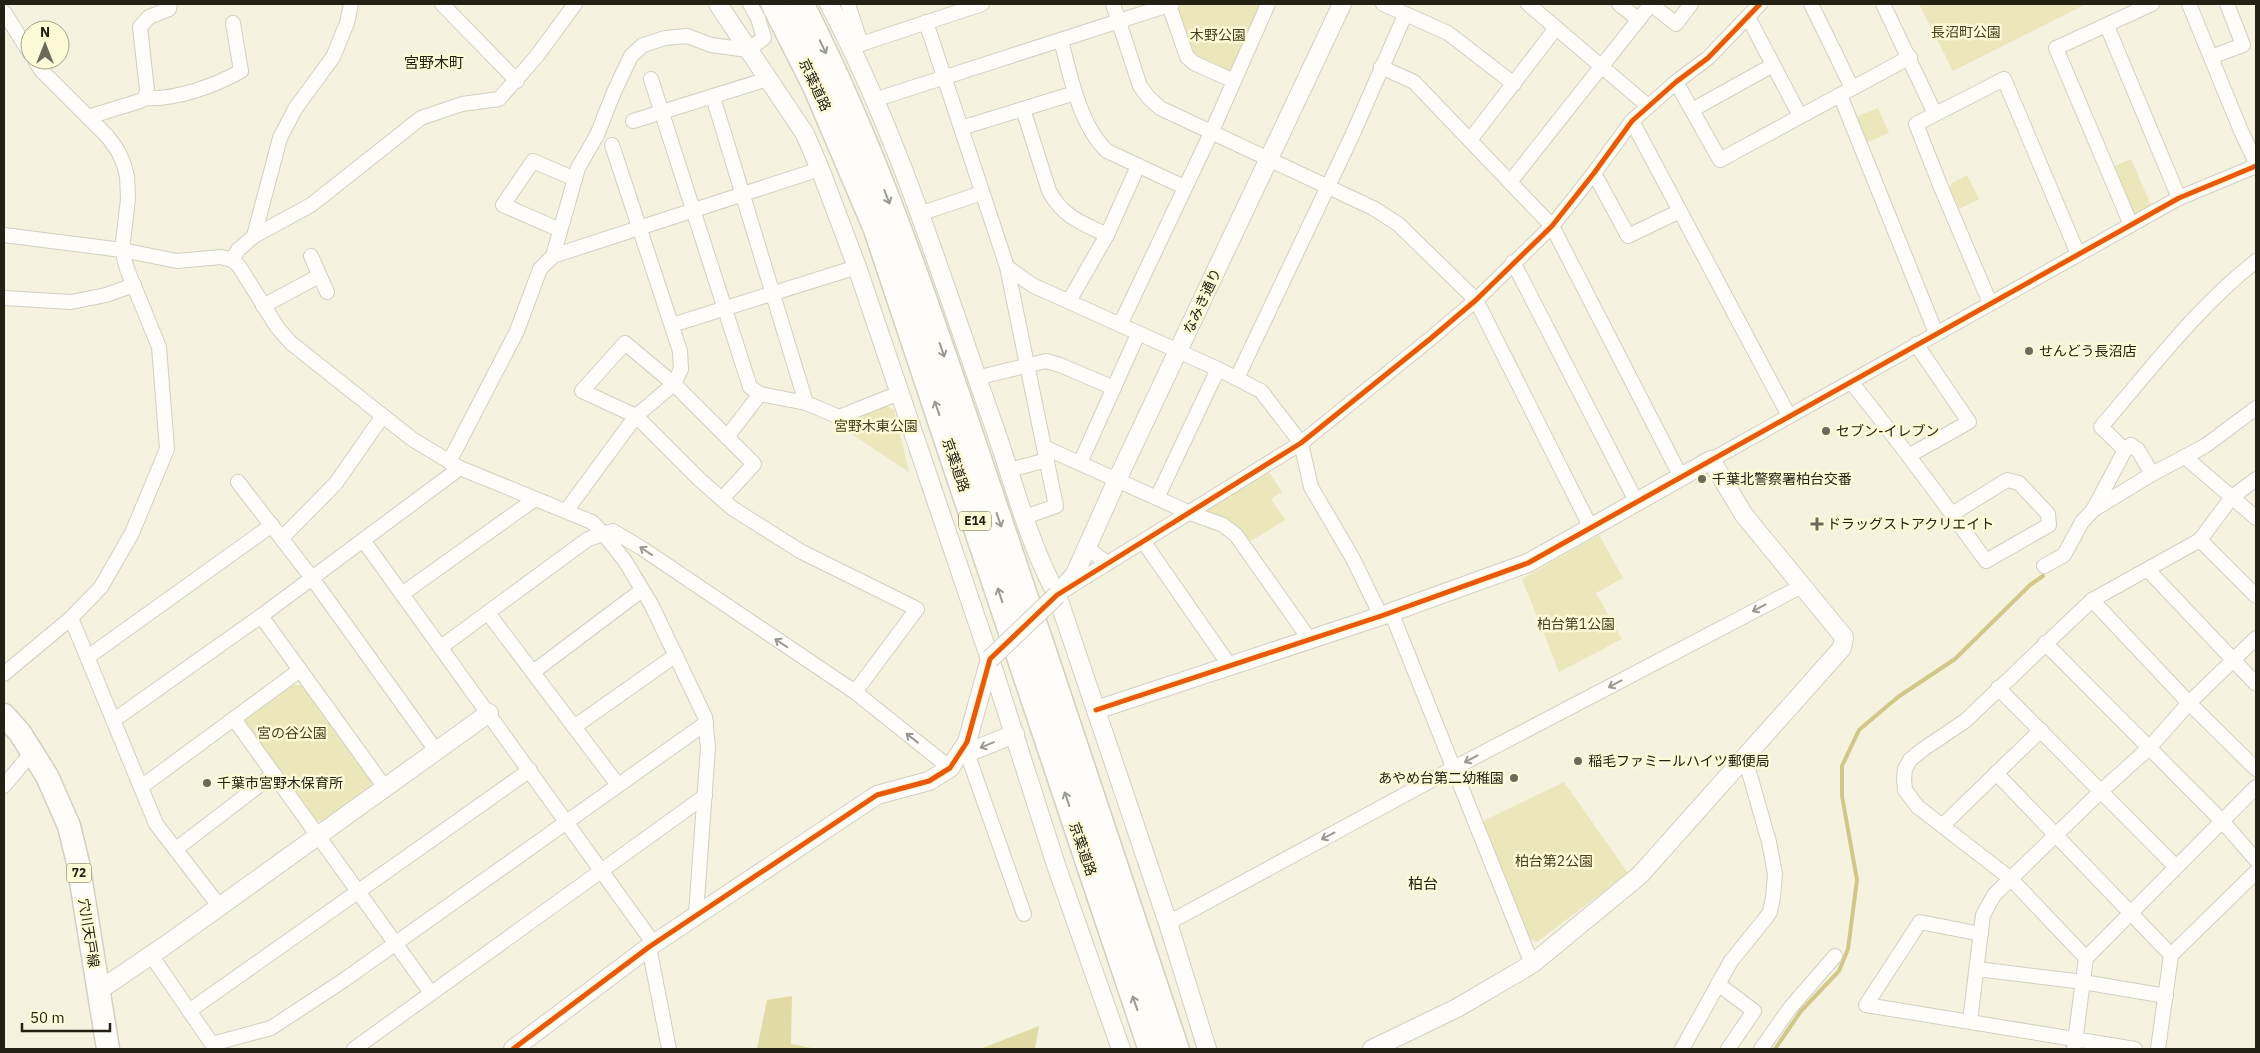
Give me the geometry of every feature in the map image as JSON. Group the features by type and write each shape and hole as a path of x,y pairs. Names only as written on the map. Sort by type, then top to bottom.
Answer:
{"highway":[{"name":"京葉道路","path":"774,4 816,87 876,228 1150,1049"},
{"name":"京葉道路","path":"802,4 867,143 898,224 1011,554 1176,1049"}],"main road":[{"name":"穴川天戸線","path":"4,715 32,752 47,776 69,826 78,863 108,1049"}],"street":[{"path":"88,117 140,102 145,98 147,90 140,28 149,17 169,9 170,4"},
{"path":"254,236 280,138 295,109 332,57 347,23 351,4"},
{"path":"442,4 517,81"},
{"path":"232,260 238,250 254,236 311,205 421,118 462,104 499,99 517,81 575,4"},
{"path":"718,4 805,134 820,169 857,267 1015,734 1056,865 1122,1049"},
{"path":"114,720 364,540 454,465 516,331 540,270 553,256 578,168 597,135 631,56 643,45 665,38 688,36 711,45 748,50 764,38 758,18 750,4"},
{"path":"829,4 856,45"},
{"path":"848,4 856,45 874,100 919,214 1025,517 1049,581 1057,595 1168,923 1207,1049"},
{"path":"856,45 982,4"},
{"path":"1113,4 1140,86 1160,108 1373,208 1398,224 1476,300 1591,528"},
{"path":"874,100 1170,4 1187,57 1194,63 1234,81"},
{"path":"1120,325 1212,131 1268,4"},
{"name":"なみき通り","path":"990,659 1057,595 1075,574 1117,480 1342,4"},
{"path":"1383,4 1448,33 1514,84"},
{"path":"1528,4 1648,106"},
{"path":"1620,4 1638,20"},
{"path":"1510,182 1651,4 1676,24 1691,4"},
{"path":"1057,595 1301,443 1476,300 1552,226 1632,121 1676,82 1708,58 1760,4"},
{"path":"1811,4 1846,91 1936,333"},
{"path":"1883,4 1910,57 1935,114"},
{"path":"2131,225 2056,48 2152,4"},
{"path":"1096,710 1310,640 1528,563 2179,198 2256,164 2190,4"},
{"path":"2211,57 2243,45 2226,4"},
{"path":"4,12 20,37"},
{"path":"1237,378 1264,324 1326,187 1351,138 1405,15"},
{"path":"1748,17 1800,116"},
{"path":"926,22 1007,267 1046,454 1056,506 1025,517"},
{"path":"145,98 156,98 215,85 241,71 232,23"},
{"path":"2107,26 2179,198"},
{"path":"1470,140 1556,28"},
{"path":"1061,40 1076,93 1098,142 1107,151 1184,187"},
{"path":"1676,82 1720,160 1910,57"},
{"path":"1692,110 1773,65"},
{"path":"1381,67 1414,82 1552,226 1681,477"},
{"path":"4,674 71,618 101,587 132,533 167,449 159,347 122,250 128,199 127,176 118,151 108,137 41,70"},
{"path":"651,79 750,387 760,394 806,403 839,417 899,393"},
{"path":"633,121 768,79"},
{"path":"1990,303 1916,124 2004,79 2078,254"},
{"path":"961,128 1076,93"},
{"path":"713,97 806,403"},
{"path":"1023,109 1049,191 1055,201 1072,218 1107,235"},
{"path":"1632,121 1789,416"},
{"path":"566,511 636,416 674,384 681,369 680,351 672,325 612,145"},
{"path":"560,230 503,206 533,161 575,179"},
{"path":"1069,301 1107,235 1138,166"},
{"path":"553,256 820,169"},
{"path":"1594,173 1628,236 1680,210"},
{"path":"919,214 982,193"},
{"path":"4,234 122,250 177,261 221,257 232,260 239,266 263,306 291,344 412,439 454,465 592,522 625,561 642,590 676,654 706,723 708,748 706,796 696,914"},
{"path":"311,256 327,292"},
{"path":"1514,262 1637,502"},
{"path":"2125,450 2101,427 2174,341 2232,280 2256,262"},
{"path":"672,325 857,267"},
{"path":"1007,267 1032,285 1218,369 1261,391 1301,443 1311,487 1386,614 1532,964"},
{"path":"263,306 319,276"},
{"path":"4,298 71,302 106,296 134,284"},
{"path":"1080,464 1138,334"},
{"path":"722,499 754,464 674,384 624,343 582,392 636,416 722,499 732,508 800,551 918,610 855,692"},
{"path":"1910,455 1969,422 1916,344"},
{"path":"976,378 1027,364 1053,362 1114,388"},
{"path":"1157,498 1218,369"},
{"path":"1851,382 1910,455 1952,514 1986,561 2048,525 2048,514 2019,483 2007,480 1952,514"},
{"path":"727,437 760,394"},
{"path":"2093,510 2152,474 2205,446 2256,408"},
{"path":"282,538 336,483 382,417"},
{"path":"2044,566 2064,555 2082,522 2093,510 2125,450 2132,445 2138,450 2152,474"},
{"path":"1009,470 1046,454 1080,464 1190,513 1223,524 1236,534 1310,640"},
{"path":"2185,457 2256,518"},
{"path":"1372,1049 1457,1008 1532,964 1640,876 1842,648 1844,637 1744,515 1712,460"},
{"path":"2086,958 2011,879 1910,799 1904,779 1905,770 1910,760 1965,722 1998,688 2092,600 2200,540 2232,497 2256,479"},
{"path":"238,482 312,578 437,752"},
{"path":"402,594 535,499"},
{"path":"88,657 272,525"},
{"path":"440,647 588,539 613,531 644,549 855,692 959,759 1024,914"},
{"path":"364,540 567,822 652,945 669,1049"},
{"path":"2200,540 2256,596"},
{"path":"1143,541 1230,666"},
{"path":"1086,547 1107,563"},
{"path":"2148,570 2256,684"},
{"path":"1168,923 1452,769 1802,586"},
{"path":"533,672 642,590"},
{"path":"2092,600 2189,703 2256,769"},
{"path":"488,613 618,786"},
{"path":"261,616 386,789"},
{"path":"71,618 156,824 220,907"},
{"path":"1970,1021 1983,915 1988,904 2100,792 2149,748 2189,703 2256,638"},
{"path":"2045,643 2223,822 2256,860"},
{"path":"574,727 676,654"},
{"path":"959,759 973,724 984,674 990,659"},
{"path":"141,787 300,670"},
{"path":"1998,688 2176,868"},
{"path":"98,991 220,907 489,714"},
{"path":"234,719 431,993"},
{"path":"152,955 212,1044 271,1028 344,980 706,723"},
{"path":"1943,825 2040,730"},
{"path":"513,1049 696,914 876,795 929,781 959,759 1015,734"},
{"path":"4,786 32,752"},
{"path":"1682,1049 1731,961 1770,912 1775,888 1775,874 1769,842 1745,758"},
{"path":"189,1011 530,770"},
{"path":"1996,773 2171,955"},
{"path":"176,849 274,774"},
{"path":"2074,1044 2086,958 2256,787"},
{"path":"354,1049 706,796"},
{"path":"2158,1049 2171,955 2256,872"},
{"path":"1981,934 1920,922 1866,1005 1970,1021 2074,1044 2135,1049"},
{"path":"1761,1049 1790,1008 1835,956"},
{"path":"1977,968 2083,982 2166,996"},
{"path":"1718,984 1754,1012 1728,1049"}],"green space":[{"name":"木野公園","path":"1182,4 1266,4 1235,75 1193,60 1178,12"},
{"name":"長沼町公園","path":"1919,4 2086,4 1953,71"},
{"path":"1878,108 1889,133 1866,143 1855,117"},
{"path":"2131,159 2152,207 2134,217 2110,168"},
{"path":"1967,175 1979,199 1959,209 1950,189 1952,183"},
{"name":"宮野木東公園","path":"880,403 894,410 909,472 835,423"},
{"path":"1268,471 1282,492 1271,499 1285,520 1248,543 1208,516 1207,509"},
{"name":"柏台第1公園","path":"1599,535 1623,578 1596,593 1622,639 1559,672 1522,579"},
{"name":"宮の谷公園","path":"291,685 302,685 372,781 370,788 324,821 313,820 245,729 246,716"},
{"name":"柏台第2公園","path":"1564,782 1628,873 1537,942 1527,938 1481,822"}],"shaded area":[{"path":"792,996 791,1044 816,1049 757,1049 767,1000"},
{"path":"1039,1026 1035,1049 980,1049"}],"waterway":[{"path":"1775,1049 1801,1011 1839,971 1848,949 1857,880 1842,796 1842,766 1859,730 1898,697 1955,659 2030,585 2043,576"}],"cycle path":[{"path":"513,1049 649,947 877,795 929,781 950,768 967,742 990,659 1057,595 1301,443 1430,339 1476,300 1552,226 1632,121 1676,82 1708,58 1760,4"},
{"path":"1096,710 1381,616 1528,563 2179,198 2256,166"}],"place":[{"name":"せんどう長沼店","path":"2029,351"},
{"name":"セブン-イレブン","path":"1826,431"},
{"name":"千葉北警察署柏台交番","path":"1702,479"},
{"name":"ドラッグストアクリエイト","path":"1817,524"},
{"name":"稲毛ファミールハイツ郵便局","path":"1578,761"},
{"name":"あやめ台第二幼稚園","path":"1514,778"},
{"name":"千葉市宮野木保育所","path":"207,783"}],"district":[{"name":"宮野木町","path":"434,63"},
{"name":"柏台","path":"1423,884"}]}
